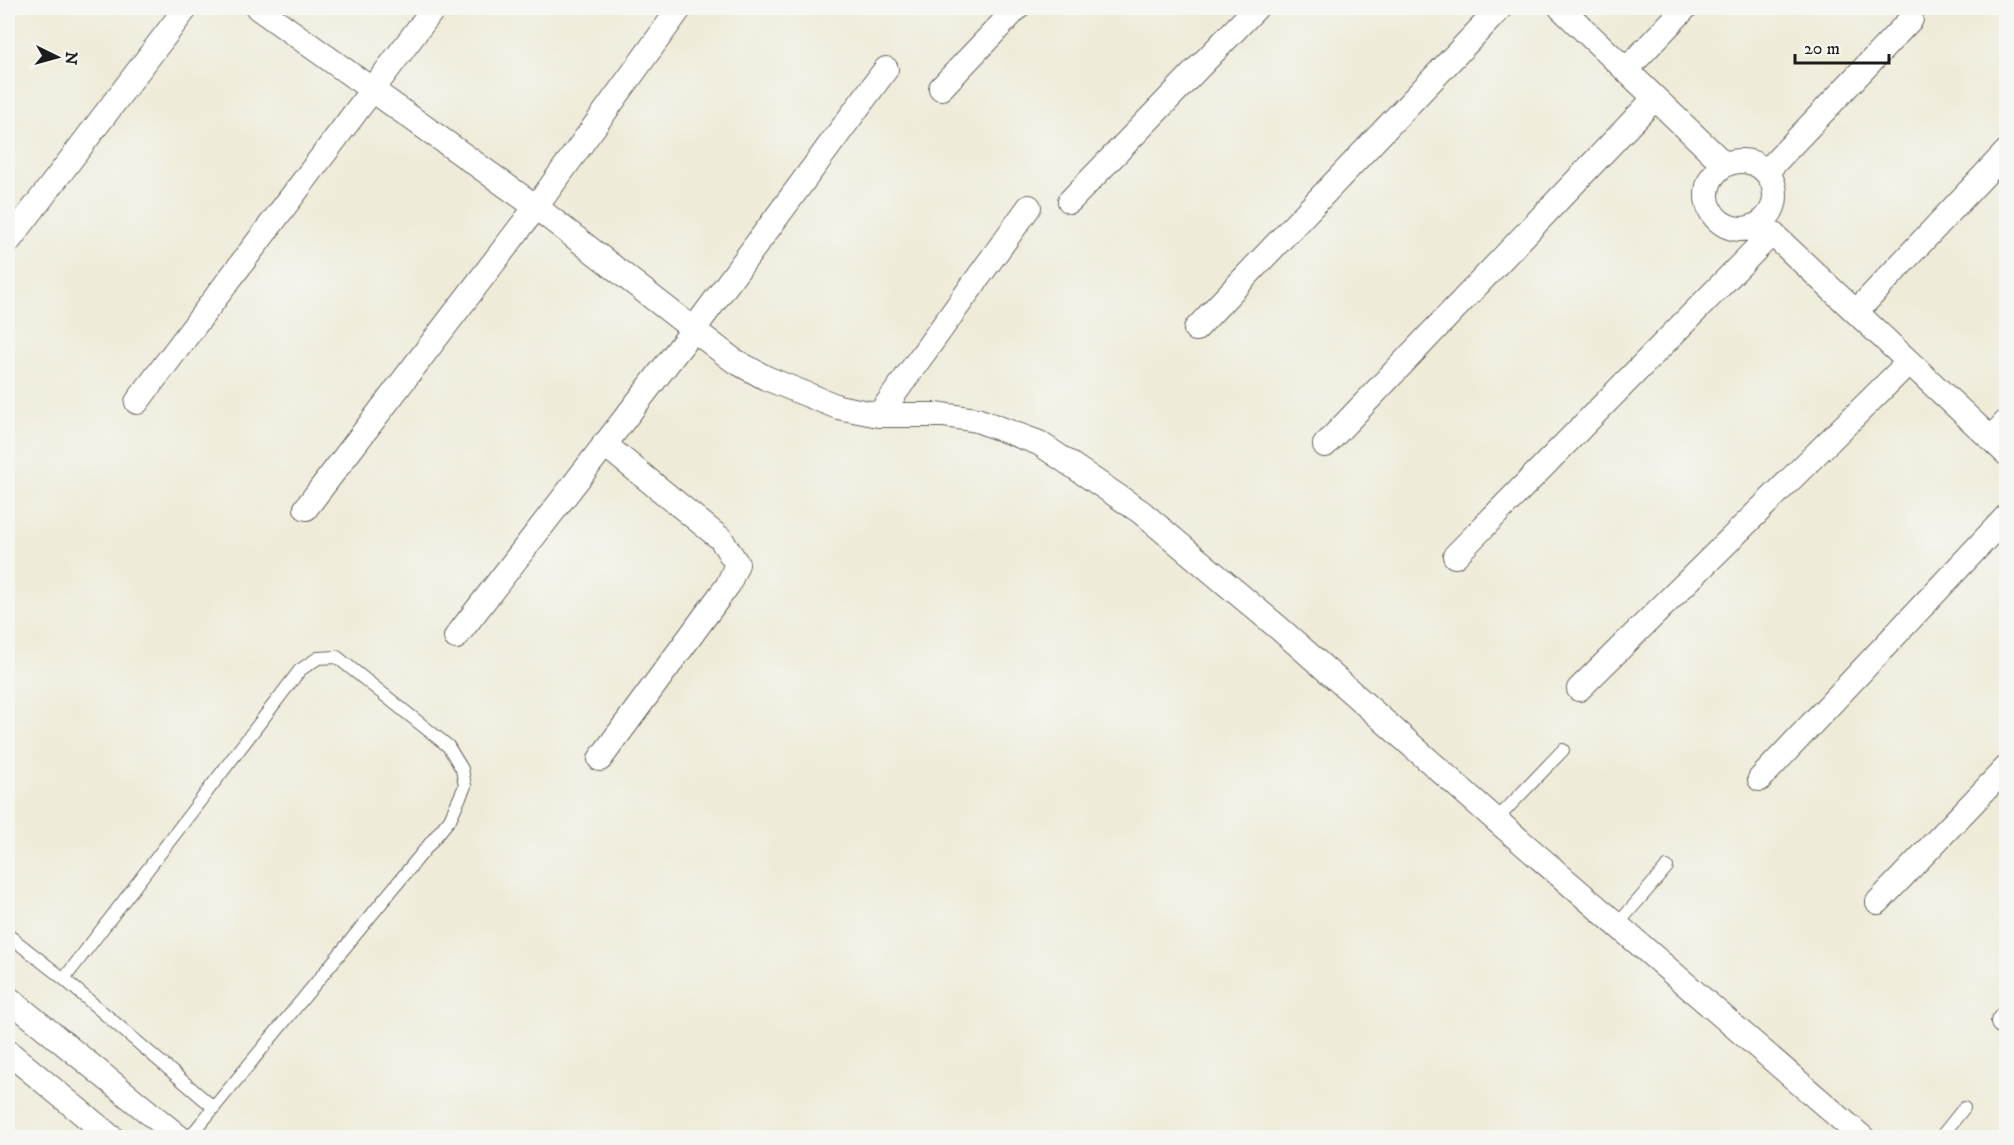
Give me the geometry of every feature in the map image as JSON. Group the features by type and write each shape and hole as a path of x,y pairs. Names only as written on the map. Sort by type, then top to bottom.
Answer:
{"street":[{"path":"8,242 186,8"},
{"path":"258,8 536,207 733,360 766,378 838,407 879,415 943,415 977,420 1039,443 1142,512 1280,629 1496,820 1863,1137"},
{"path":"137,402 434,8"},
{"path":"306,507 536,207 680,8"},
{"path":"941,88 1017,8"},
{"path":"1070,201 1256,8"},
{"path":"1196,329 1500,8"},
{"path":"1561,8 1724,164"},
{"path":"1626,70 1685,8"},
{"path":"1766,172 1911,19"},
{"path":"456,638 694,329 886,69"},
{"path":"1325,445 1654,98"},
{"path":"1856,312 2007,152"},
{"path":"1455,556 1767,228 1775,193 1766,172 1746,161 1724,164 1709,182 1707,204 1712,214 1729,228 1767,228 1909,362 2001,438"},
{"path":"879,415 1029,207"},
{"path":"1579,689 1909,362"},
{"path":"600,759 728,585 737,564 721,539 604,444"},
{"path":"1760,779 2007,517"},
{"path":"1878,902 2007,768"},
{"path":"8,998 181,1137"},
{"path":"8,1052 112,1137"}],"lane":[{"path":"64,979 300,670 318,658 338,657 448,746 462,769 465,786 450,819 213,1107 181,1137"},
{"path":"1496,820 1563,750"},
{"path":"1617,925 1667,867"},
{"path":"8,935 64,979 213,1107"},
{"path":"1940,1137 1964,1108"}]}
